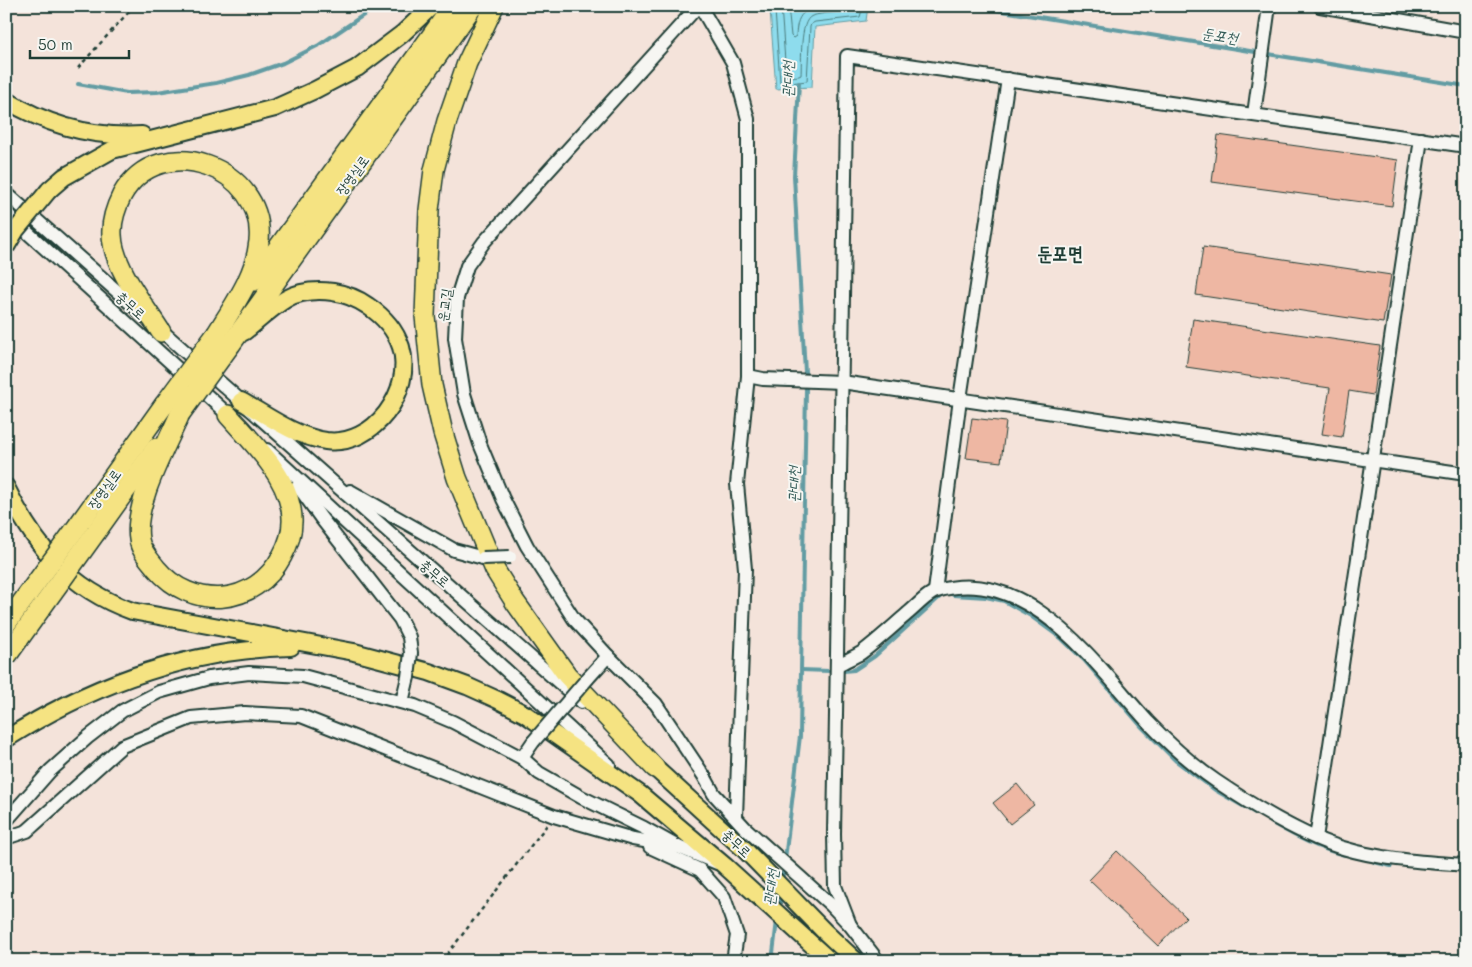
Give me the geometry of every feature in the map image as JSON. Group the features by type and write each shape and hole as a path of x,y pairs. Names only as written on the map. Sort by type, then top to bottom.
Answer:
{"highway":[{"name":"장영실로","path":"224,338 453,6"},
{"name":"장영실로","path":"224,338 473,6"},
{"path":"494,6 467,63 447,121 434,170 429,210 425,316 432,384 443,433 457,478 495,570 515,602 567,675 655,768"},
{"path":"161,332 121,266 114,247 112,224 125,190 141,173 163,163 184,160 209,166 230,177 245,192 257,215 260,228 259,241 251,273 224,338 172,410 139,511 139,540 142,549 150,561 168,580 190,594 203,597 230,597 258,585 269,575 285,551 290,536 291,508 278,478 256,447 228,415"},
{"name":"장영실로","path":"6,624 79,524 172,410"},
{"name":"장영실로","path":"6,657 96,532 172,410"}],"main road":[{"path":"6,247 16,230 49,190 64,177 112,150 275,108 315,90 357,68 402,34 432,6"},
{"path":"6,100 51,122 93,134 136,136 189,129"},
{"path":"224,338 286,298 307,292 338,293 357,299 383,318 396,335 403,356 401,382 397,395 390,407 372,428 349,440 336,442 295,432 241,401"},
{"path":"6,488 28,528 49,556 77,582 113,604 132,612 354,652 428,672 467,686 525,714 640,794"},
{"path":"6,738 32,722 97,690 163,666 255,649 289,647 354,652"},
{"name":"충무로","path":"655,768 745,850 856,961"},
{"name":"충무로","path":"640,794 825,956"}],"street":[{"path":"699,6 733,63 748,119 748,376 738,484 745,569 736,817"},
{"name":"운교길","path":"699,6 484,242 467,266 457,298 455,338 464,394 480,444 503,499 527,546 574,619 656,704 714,794 745,828 831,905 850,925"},
{"path":"1255,108 1269,6"},
{"path":"1320,6 1466,32"},
{"path":"878,961 850,925 835,886 834,834 838,665 838,382 847,56 1008,79 1255,108 1466,146"},
{"path":"935,591 960,399 1008,79"},
{"path":"1316,838 1422,139"},
{"name":"충무로","path":"6,193 655,768"},
{"name":"충무로","path":"6,213 284,465 640,794"},
{"path":"748,376 763,379 838,382 1466,474"},
{"path":"284,465 321,518 400,619 409,637 411,653 402,702"},
{"path":"325,476 454,550 483,558 510,556 527,546"},
{"path":"838,665 861,652 935,591 964,586 1007,593 1029,605 1056,624 1079,644 1182,756 1217,782 1275,817 1316,838 1343,849 1401,860 1466,865"},
{"path":"522,758 533,742 608,656"},
{"path":"6,821 50,771 87,738 122,711 159,692 209,678 249,673 303,676 402,702 453,722 522,758 539,773 581,797 678,847 724,866"},
{"path":"6,838 27,831 122,746 191,718 245,713 301,716 554,816 633,839 678,847"},
{"path":"633,839 700,870 724,897 737,935 733,961"}],"path":[{"path":"78,68 134,6"},
{"path":"442,961 554,816"}],"water":[{"path":"766,6 868,6 866,21 815,27 812,87 776,89 770,10"}],"building":[{"path":"1218,135 1398,160 1392,206 1212,182"},
{"path":"1203,247 1391,275 1383,323 1196,295"},
{"path":"1193,319 1380,346 1373,395 1349,391 1342,437 1322,434 1330,388 1186,367"},
{"path":"972,418 1006,422 1001,462 966,458"},
{"path":"1017,784 1034,805 1010,824 993,803"},
{"path":"1117,851 1186,917 1158,946 1089,880"}],"waterway":[{"path":"78,84 127,93 157,92 216,83 249,75 283,63 319,45 377,6"},
{"name":"둔포천","path":"971,6 1466,86"},
{"name":"관대천","path":"785,859 800,736 806,390 794,176 799,83"},
{"path":"844,671 854,670 875,656 943,594"},
{"path":"953,595 986,597 1004,601 1029,615 1062,639 1084,660 1141,726 1176,761 1215,790 1255,813"},
{"path":"801,670 829,671"},
{"path":"1272,823 1317,846 1345,855"},
{"path":"1374,862 1391,866"},
{"name":"관대천","path":"782,882 784,866"},
{"name":"관대천","path":"779,909 781,894"},
{"name":"관대천","path":"772,961 777,921"}],"district":[{"name":"둔포면","path":"1060,252"}]}
